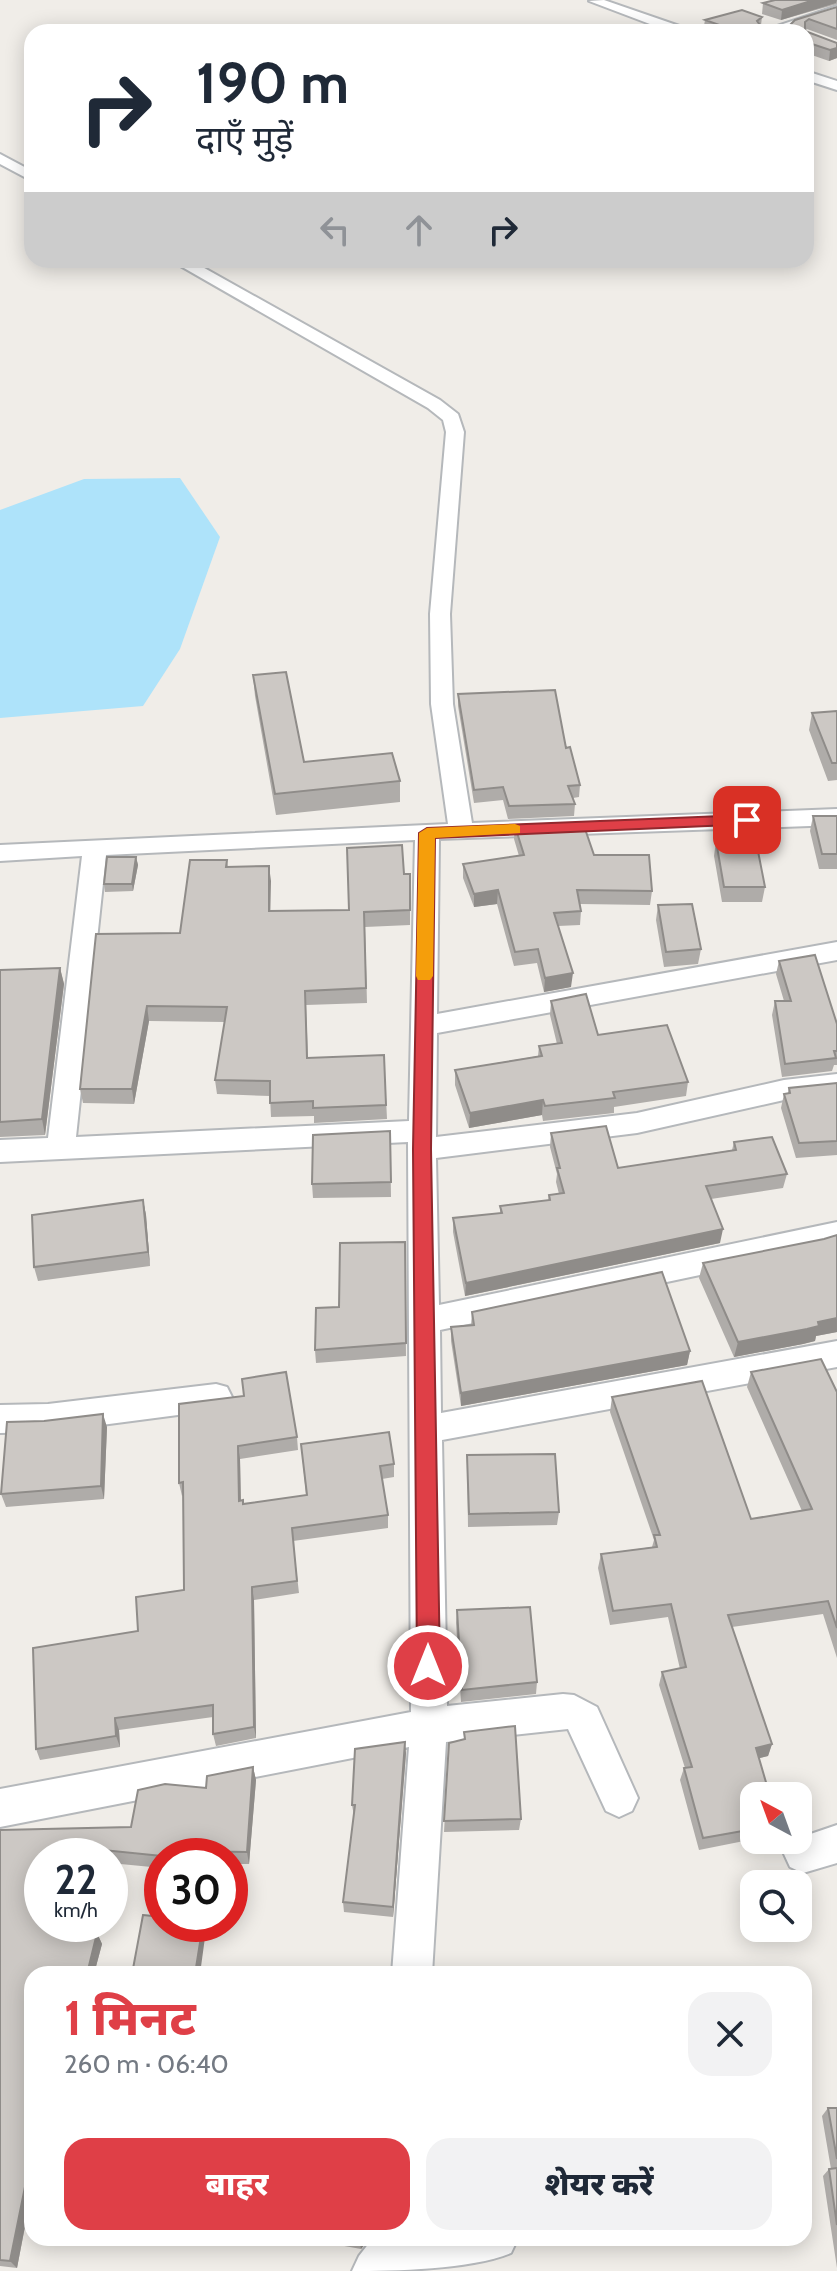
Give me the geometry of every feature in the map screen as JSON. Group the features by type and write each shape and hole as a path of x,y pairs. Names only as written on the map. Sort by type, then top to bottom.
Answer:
{"street":[{"path":"595,1 660,24"},
{"path":"788,24 837,10"},
{"path":"809,17 837,26"},
{"path":"756,19 770,24"},
{"path":"814,78 837,86"},
{"path":"0,158 24,172"},
{"path":"192,268 434,404 452,418 455,432 440,614 442,704 461,831"},
{"path":"0,853 837,817"},
{"path":"413,1966 429,1726 422,1140 427,833"},
{"path":"61,1147 95,848"},
{"path":"423,1026 837,951"},
{"path":"0,1151 61,1147 422,1140 663,1119 784,1090 837,1084"},
{"path":"425,1321 837,1234"},
{"path":"427,1429 837,1354"},
{"path":"0,1419 48,1418 216,1397"},
{"path":"0,1808 429,1726 574,1712 584,1719 619,1798"},
{"path":"388,2252 434,2246"}],"water":[{"path":"180,478 220,537 180,649 143,706 0,718 0,510 84,479"}],"building":[{"path":"814,0 782,10 763,3"},
{"path":"837,7 837,29 809,19 805,24 791,24"},
{"path":"742,10 762,17 757,21 759,24 716,24 705,20"},
{"path":"814,34 837,43 837,48 830,50 814,45"},
{"path":"286,672 304,762 392,753 400,781 275,794 253,675"},
{"path":"555,690 566,748 570,747 580,785 568,786 575,804 509,806 503,787 474,790 458,694"},
{"path":"837,711 837,763 832,763 812,713"},
{"path":"813,816 837,816 837,854 822,854"},
{"path":"583,823 594,855 649,855 652,891 577,890 581,911 554,913 573,973 545,978 538,949 515,952 498,890 474,894 463,864 524,855 515,826"},
{"path":"716,841 756,841 765,887 724,887"},
{"path":"402,845 404,874 410,874 410,910 364,912 366,988 305,991 307,1058 384,1055 386,1105 313,1108 313,1101 270,1103 270,1081 215,1080 227,1007 147,1006 132,1089 80,1089 96,934 180,933 190,860 227,860 226,867 269,866 269,911 349,910 347,848"},
{"path":"107,857 136,857 132,884 104,884"},
{"path":"692,904 701,949 666,952 658,905"},
{"path":"815,955 837,1024 836,1058 785,1064 775,1001 791,1001 779,961"},
{"path":"60,968 42,1119 0,1122 0,970"},
{"path":"586,994 598,1035 667,1025 688,1082 613,1092 615,1098 545,1106 543,1100 470,1113 455,1070 542,1056 539,1046 562,1043 551,1001"},
{"path":"837,1083 837,1141 799,1143 784,1094 790,1093 789,1088"},
{"path":"606,1126 618,1168 736,1150 734,1142 772,1137 787,1174 706,1186 723,1229 466,1283 453,1218 502,1213 500,1206 550,1200 549,1195 564,1193 551,1133"},
{"path":"390,1131 391,1182 312,1184 313,1135"},
{"path":"143,1200 148,1252 34,1267 32,1215"},
{"path":"837,1235 837,1318 818,1322 819,1326 807,1329 738,1342 703,1263"},
{"path":"405,1242 406,1343 315,1350 316,1308 339,1307 340,1243"},
{"path":"662,1272 690,1351 461,1393 451,1327 474,1325 472,1312"},
{"path":"821,1359 837,1392 837,1628 828,1601 728,1615 772,1744 756,1748 766,1782 740,1782 740,1831 703,1838 684,1768 692,1767 662,1672 686,1667 671,1604 613,1611 601,1554 657,1547 654,1535 660,1535 612,1397 702,1381 751,1519 812,1509 751,1372"},
{"path":"286,1372 297,1437 238,1446 239,1501 243,1500 243,1504 307,1495 301,1444 389,1432 394,1464 380,1466 388,1515 292,1528 297,1581 252,1587 254,1727 213,1734 213,1705 115,1718 116,1736 36,1749 33,1648 138,1631 136,1597 184,1590 179,1404 244,1396 242,1379"},
{"path":"103,1414 101,1486 1,1494 7,1422"},
{"path":"555,1454 559,1512 469,1514 467,1455"},
{"path":"530,1607 537,1682 462,1690 457,1610"},
{"path":"515,1726 521,1819 444,1821 449,1743 465,1739 464,1732"},
{"path":"405,1742 393,1907 343,1902 355,1805 352,1805 355,1749"},
{"path":"253,1767 248,1838 144,1838 144,1854 128,1853 128,1838 24,1838 24,1942 95,1942 89,1966 24,1966 24,2192 10,2261 0,2260 0,1830 131,1827 138,1790 165,1784 206,1788 207,1776"},
{"path":"143,1915 144,1942 200,1942 196,1966 133,1966"},
{"path":"828,2108 837,2108 837,2159"},
{"path":"837,2168 837,2225 829,2169"}],"slow traffic":[{"path":"424,976 427,833 515,829"}],"route":[{"path":"428,1666 422,1149 427,833 747,820"}]}
